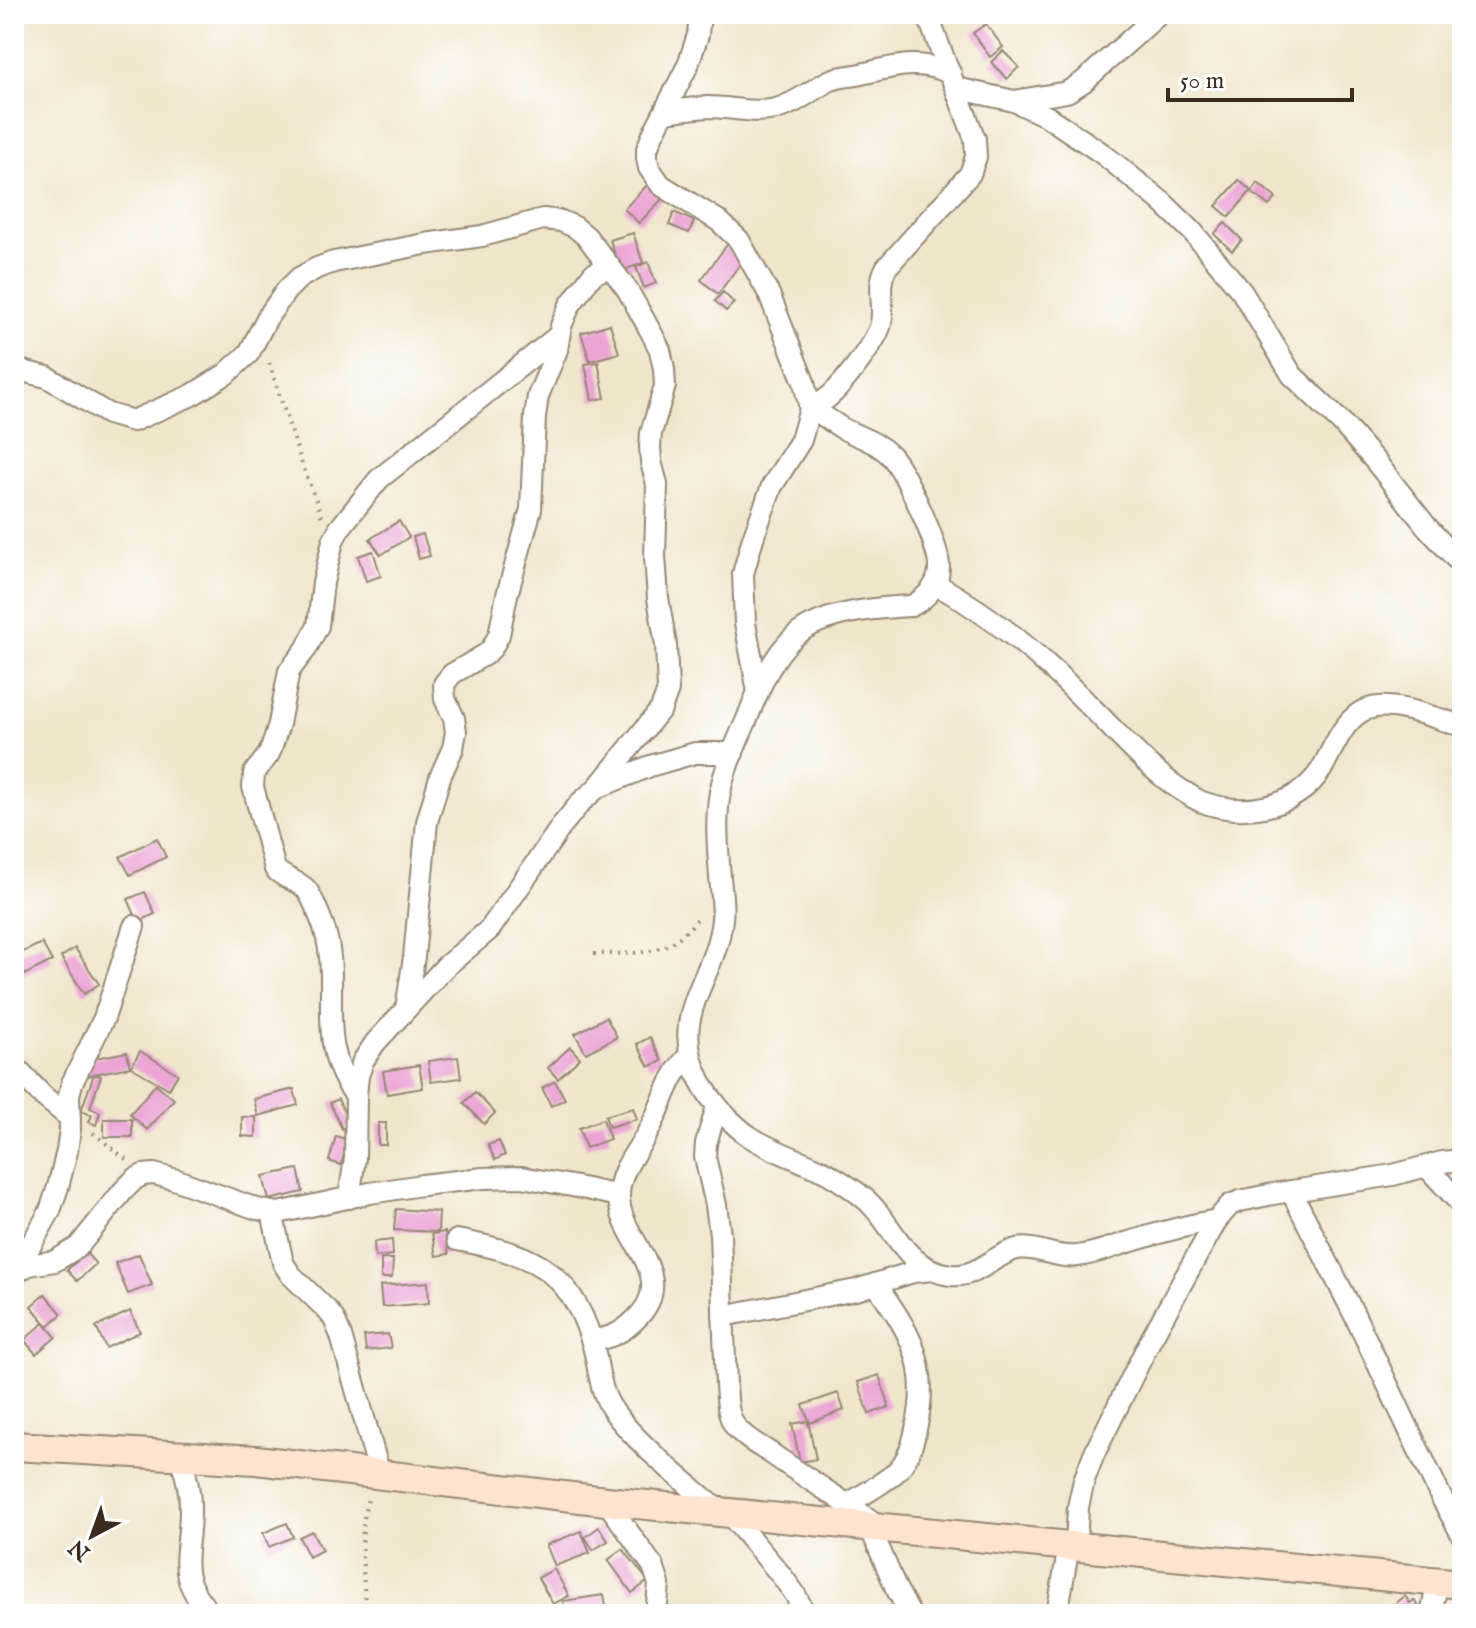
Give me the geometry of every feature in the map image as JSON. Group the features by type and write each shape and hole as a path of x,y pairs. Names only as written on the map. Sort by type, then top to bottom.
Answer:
{"street":[{"path":"700,14 698,35 688,65 647,149 649,168 661,185 719,221 739,240 769,294 804,382 810,409 801,440 772,486 743,574 745,623 758,692"},
{"path":"810,409 828,398 876,338 882,322 879,282 886,268 970,174 976,157 975,139 927,14"},
{"path":"1014,101 1067,92 1083,82 1159,14"},
{"path":"665,112 708,107 755,111 777,109 835,78 906,64 941,69 954,81 1014,101 1048,117 1103,154 1192,231 1242,292 1292,375 1341,422 1462,565"},
{"path":"14,369 47,377 108,414 133,421 192,395 226,374 249,353 267,318 286,291 299,278 317,268 425,244 482,236 543,219 561,221 587,237 640,310 660,350 665,386 650,446 657,484 655,557 668,690 661,709 597,788 563,824 490,929 445,967 375,1043 363,1061 358,1076 355,1158 349,1198"},
{"path":"406,1009 427,822 456,732 454,718 445,699 444,684 452,674 486,654 499,635 531,509 538,396 557,350 570,305 593,274 610,267"},
{"path":"356,1096 345,1082 335,1058 331,1028 332,971 325,927 305,888 275,869 253,787 254,773 272,746 289,671 318,626 320,597 333,541 352,511 379,479 559,335"},
{"path":"810,409 825,414 844,429 877,444 891,456 901,470 935,548 940,568 936,584 911,606 856,612 818,621 795,636 773,663 758,692 720,792 718,827 722,920 716,949 689,1017 690,1055 700,1081 715,1103 753,1139 828,1174 859,1194 875,1206 910,1257 932,1270 950,1275 974,1272 1013,1249 1024,1248 1063,1257 1090,1254 1186,1225 1217,1220"},
{"path":"936,584 1028,648 1160,776 1198,801 1221,808 1261,808 1281,803 1304,789 1319,773 1349,722 1364,709 1379,706 1402,709 1462,726"},
{"path":"597,788 650,766 687,755 733,753"},
{"path":"134,926 104,1018 72,1083 67,1151 50,1211 19,1260 29,1265 62,1258 78,1247 123,1191 143,1175 154,1174 177,1180 272,1212 422,1185 483,1178 522,1177 619,1196"},
{"path":"591,1339 607,1338 628,1327 647,1304 652,1288 651,1274 620,1209 619,1196 625,1169 649,1130 680,1064 690,1055"},
{"path":"14,1065 43,1096 70,1118"},
{"path":"715,1103 717,1107 705,1157 720,1234 728,1408 735,1426 756,1444 848,1504 874,1526 896,1588 910,1614"},
{"path":"1057,1614 1084,1480 1094,1454 1150,1341 1217,1220 1230,1205 1462,1160"},
{"path":"1427,1167 1462,1205"},
{"path":"1291,1191 1462,1535"},
{"path":"272,1212 283,1263 328,1311 341,1336 385,1475"},
{"path":"457,1240 502,1248 526,1257 557,1278 582,1315 610,1406 625,1426 684,1481 723,1511 781,1575 805,1614"},
{"path":"723,1316 824,1297 913,1272 932,1270"},
{"path":"848,1504 895,1472 904,1462 919,1418 921,1373 916,1353 895,1311 876,1284"},
{"path":"14,1446 256,1460 606,1501 1450,1582 1431,1614"},
{"path":"180,1456 188,1483 190,1506 186,1556 188,1580 197,1599 211,1614"},
{"path":"606,1501 653,1566 659,1584 656,1614"}],"path":[{"path":"259,334 301,461 333,541"},
{"path":"594,954 659,949 682,936 723,896"},
{"path":"70,1118 143,1175"},
{"path":"365,1614 364,1514 371,1493 385,1475"}],"building":[{"path":"986,24 1003,47 990,57 973,33"},
{"path":"1003,51 1019,67 1007,79 991,62"},
{"path":"1239,180 1251,191 1229,217 1216,206"},
{"path":"651,181 666,195 639,223 624,209"},
{"path":"1258,183 1276,198 1269,206 1251,192"},
{"path":"674,212 694,221 689,233 669,225"},
{"path":"1225,223 1242,240 1232,251 1214,234"},
{"path":"633,233 643,263 621,271 610,240"},
{"path":"729,242 746,256 718,294 701,280"},
{"path":"648,262 656,283 644,288 636,267"},
{"path":"723,292 734,303 726,311 715,301"},
{"path":"610,324 619,353 590,361 581,333"},
{"path":"598,362 605,398 592,400 585,364"},
{"path":"399,521 409,537 381,555 370,539"},
{"path":"423,534 430,556 419,559 413,537"},
{"path":"373,551 381,576 366,581 358,556"},
{"path":"157,838 166,857 130,875 120,857"},
{"path":"145,892 155,914 138,922 128,899"},
{"path":"42,943 52,961 14,980 14,956"},
{"path":"75,948 99,984 84,994 61,957"},
{"path":"606,1017 617,1037 586,1053 575,1034"},
{"path":"650,1037 662,1061 649,1067 637,1044"},
{"path":"570,1047 580,1058 558,1079 548,1068"},
{"path":"140,1051 178,1074 169,1089 131,1067"},
{"path":"127,1052 130,1067 89,1076 85,1060"},
{"path":"458,1057 461,1078 431,1082 428,1061"},
{"path":"419,1065 423,1088 387,1094 383,1071"},
{"path":"94,1074 101,1076 90,1108 100,1112 96,1125 89,1122 92,1115 81,1111"},
{"path":"555,1081 565,1099 551,1106 542,1088"},
{"path":"156,1084 174,1099 147,1130 130,1114"},
{"path":"294,1089 298,1105 258,1116 254,1099"},
{"path":"475,1092 495,1113 484,1124 464,1103"},
{"path":"338,1099 350,1125 342,1129 330,1103"},
{"path":"633,1108 637,1119 609,1127 605,1116"},
{"path":"242,1117 256,1117 256,1137 242,1136"},
{"path":"104,1119 132,1119 132,1137 104,1137"},
{"path":"603,1119 610,1139 586,1148 579,1128"},
{"path":"378,1123 386,1123 386,1145 378,1145"},
{"path":"336,1136 348,1140 341,1165 329,1161"},
{"path":"499,1141 505,1155 495,1160 488,1145"},
{"path":"298,1169 303,1192 269,1200 263,1176"},
{"path":"396,1209 439,1212 438,1232 394,1230"},
{"path":"445,1232 449,1254 436,1256 432,1234"},
{"path":"392,1240 393,1255 375,1257 374,1242"},
{"path":"86,1253 96,1264 77,1281 67,1270"},
{"path":"139,1254 152,1285 128,1294 115,1263"},
{"path":"381,1259 393,1259 392,1278 381,1278"},
{"path":"428,1282 429,1303 382,1307 380,1286"},
{"path":"45,1294 62,1314 48,1326 31,1306"},
{"path":"130,1311 140,1332 106,1348 96,1327"},
{"path":"44,1323 56,1337 36,1354 24,1340"},
{"path":"388,1334 391,1348 366,1351 364,1336"},
{"path":"879,1375 889,1407 869,1414 858,1382"},
{"path":"838,1393 844,1410 810,1423 803,1405"},
{"path":"808,1421 816,1459 800,1462 792,1424"},
{"path":"287,1523 293,1537 269,1547 263,1533"},
{"path":"599,1527 608,1541 593,1550 585,1537"},
{"path":"312,1531 322,1550 309,1557 299,1537"},
{"path":"581,1531 590,1553 555,1566 546,1545"},
{"path":"623,1549 648,1581 632,1593 608,1560"},
{"path":"554,1569 569,1596 553,1604 538,1578"},
{"path":"604,1595 607,1612 565,1614 563,1601"},
{"path":"1405,1596 1410,1603 1414,1600 1421,1610 1416,1614 1402,1614 1395,1604"}]}
